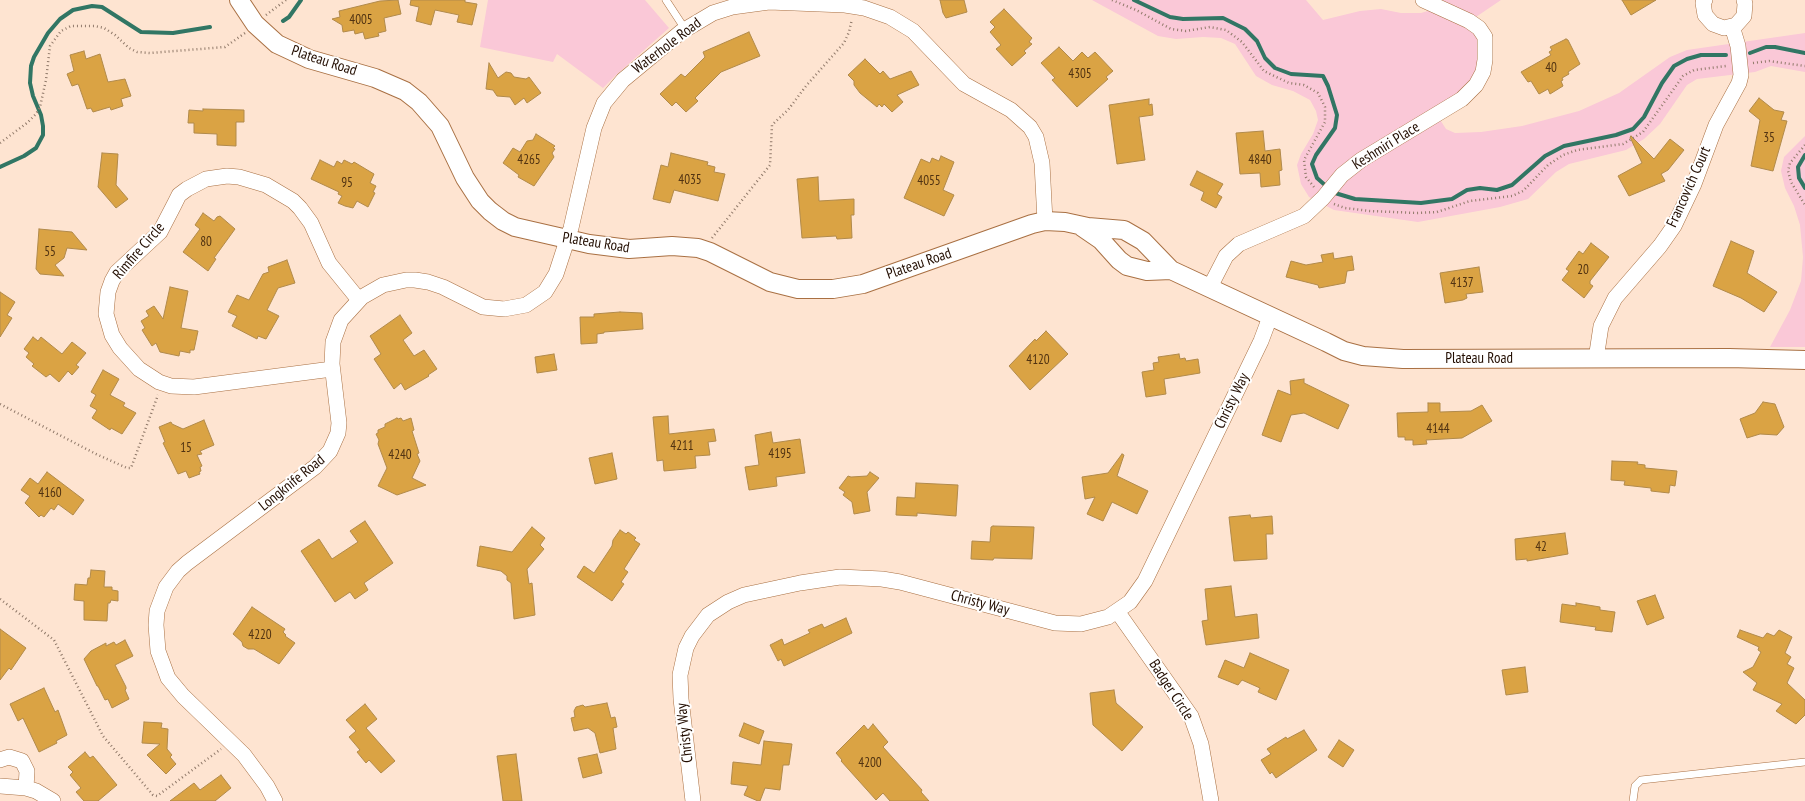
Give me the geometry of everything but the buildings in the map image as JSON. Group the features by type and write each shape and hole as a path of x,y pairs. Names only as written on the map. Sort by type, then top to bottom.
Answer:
{"street":[{"name":"Plateau Road","path":"239,0 255,24 266,36 283,48 309,59 375,78 405,91 419,102 440,126 466,178 480,201 490,211 503,221 515,227 567,239 595,245 629,249 672,246 698,248 710,252 770,282 798,289 833,289 863,284 1045,221 1065,222 1080,226 1112,228 1129,233 1143,241 1171,270 1344,350 1363,356 1403,359 1762,358 1805,360"},
{"name":"Keshmiri Place","path":"1210,287 1220,265 1232,249 1247,239 1290,223 1304,216 1323,198 1342,175 1361,160 1462,99 1476,85 1483,72 1486,47 1485,36 1479,28 1469,21 1423,0"},
{"path":"1705,0 1703,3 1705,15 1712,24 1724,28 1736,25 1744,16 1744,0"},
{"name":"Waterhole Road","path":"567,239 594,128 604,103 623,80 685,29 713,13 732,7 768,2 829,2 856,7 890,17 925,42 964,84 1011,110 1030,127 1036,137 1042,163 1045,221"},
{"name":"Francovich Court","path":"1596,359 1601,326 1616,298 1660,246 1684,207 1716,125 1739,83 1740,64 1738,46 1732,26"},
{"name":"Rimfire Circle","path":"332,369 194,387 171,386 160,382 139,369 120,348 112,335 106,314 108,292 112,281 117,272 160,232 179,195 206,179 227,176 240,177 266,185 293,201 311,223 329,263 359,300"},
{"name":"Plateau Road","path":"1080,226 1101,240 1119,260 1127,266 1147,271 1171,270"},
{"name":"Longknife Road","path":"275,801 267,786 244,755 183,696 168,678 158,651 156,626 157,611 166,587 178,571 315,467 330,451 338,433 339,423 332,369 332,353 337,330 341,320 359,300 383,285 406,280 415,280 428,282 443,287 483,306 504,310 515,308 537,298 548,287 556,274 567,239"},
{"name":"Christy Way","path":"693,801 681,698 680,675 682,663 692,636 700,624 718,607 732,600 821,579 862,578 882,579 922,587 1055,623 1068,625 1094,622 1117,612 1130,602 1145,581 1261,341 1270,316"},
{"name":"Badger Circle","path":"1117,612 1191,716 1202,750 1211,801"},
{"path":"0,760 9,757 22,761 26,766 27,771 26,788"},
{"path":"0,786 26,788 36,791 53,801"}],"lane":[{"path":"666,0 685,29"},
{"path":"1633,801 1635,786 1641,780 1805,762"}],"path":[{"path":"264,17 286,0"},
{"path":"1112,0 1136,10 1172,29 1186,31 1210,27 1226,30 1242,42 1264,71 1289,83 1304,85 1318,93 1325,107 1326,122 1304,160 1306,177 1323,198 1330,203 1345,208 1417,213 1437,212 1470,201 1512,196 1523,191 1548,165 1563,155 1577,150 1623,144 1643,132 1683,76 1694,70 1769,62 1805,66"},
{"path":"711,240 770,165 772,125 788,110 806,86 844,43 849,32 856,7"},
{"path":"0,143 27,123 36,114 40,107 46,80 50,46 61,31 71,26 95,26 104,28 115,35 129,48 137,52 150,53 225,47 246,31"},
{"path":"1805,145 1790,163 1788,171 1795,189 1805,205"},
{"path":"0,404 96,454 127,468 131,468 159,391"},
{"path":"0,599 54,640 103,736 154,795 157,796 223,748"}],"shaded area":[{"path":"488,0 645,0 669,28 603,88 557,54 553,62 480,47"},
{"path":"1092,0 1306,0 1323,20 1360,11 1381,9 1401,13 1421,13 1438,8 1423,0 1501,0 1470,21 1479,28 1483,72 1437,115 1446,129 1455,133 1481,132 1522,126 1579,111 1619,93 1670,57 1687,50 1805,33 1805,72 1771,66 1755,72 1697,79 1687,85 1660,124 1644,139 1626,150 1569,164 1556,172 1528,199 1500,207 1418,222 1334,210 1309,197 1301,184 1297,165 1301,154 1313,134 1318,120 1316,111 1310,100 1293,91 1272,85 1256,76 1235,44 1221,38 1203,37 1176,39 1158,36"},
{"path":"1805,136 1805,347 1770,347 1790,310 1801,281 1803,257 1800,225 1794,206 1785,188 1781,171 1784,157"}],"waterway":[{"path":"283,21 289,17 301,0"},
{"path":"1134,0 1170,17 1183,19 1223,18 1245,29 1257,41 1265,58 1275,68 1291,74 1323,76 1328,86 1337,115 1335,128 1316,155 1312,164 1317,178 1326,186"},
{"path":"0,167 24,156 36,148 43,135 41,115 33,96 30,83 31,66 34,57 48,33 60,19 73,10 92,6 102,7 141,32 173,33 210,27"},
{"path":"1750,53 1766,47 1775,47 1805,53"},
{"path":"1335,193 1355,199 1421,203 1452,199 1467,190 1480,188 1497,190 1512,185 1545,156 1564,146 1616,135 1633,129 1644,117 1662,83 1674,66 1687,59 1701,55 1726,55"},
{"path":"1805,155 1798,167 1799,178 1805,188"}]}
